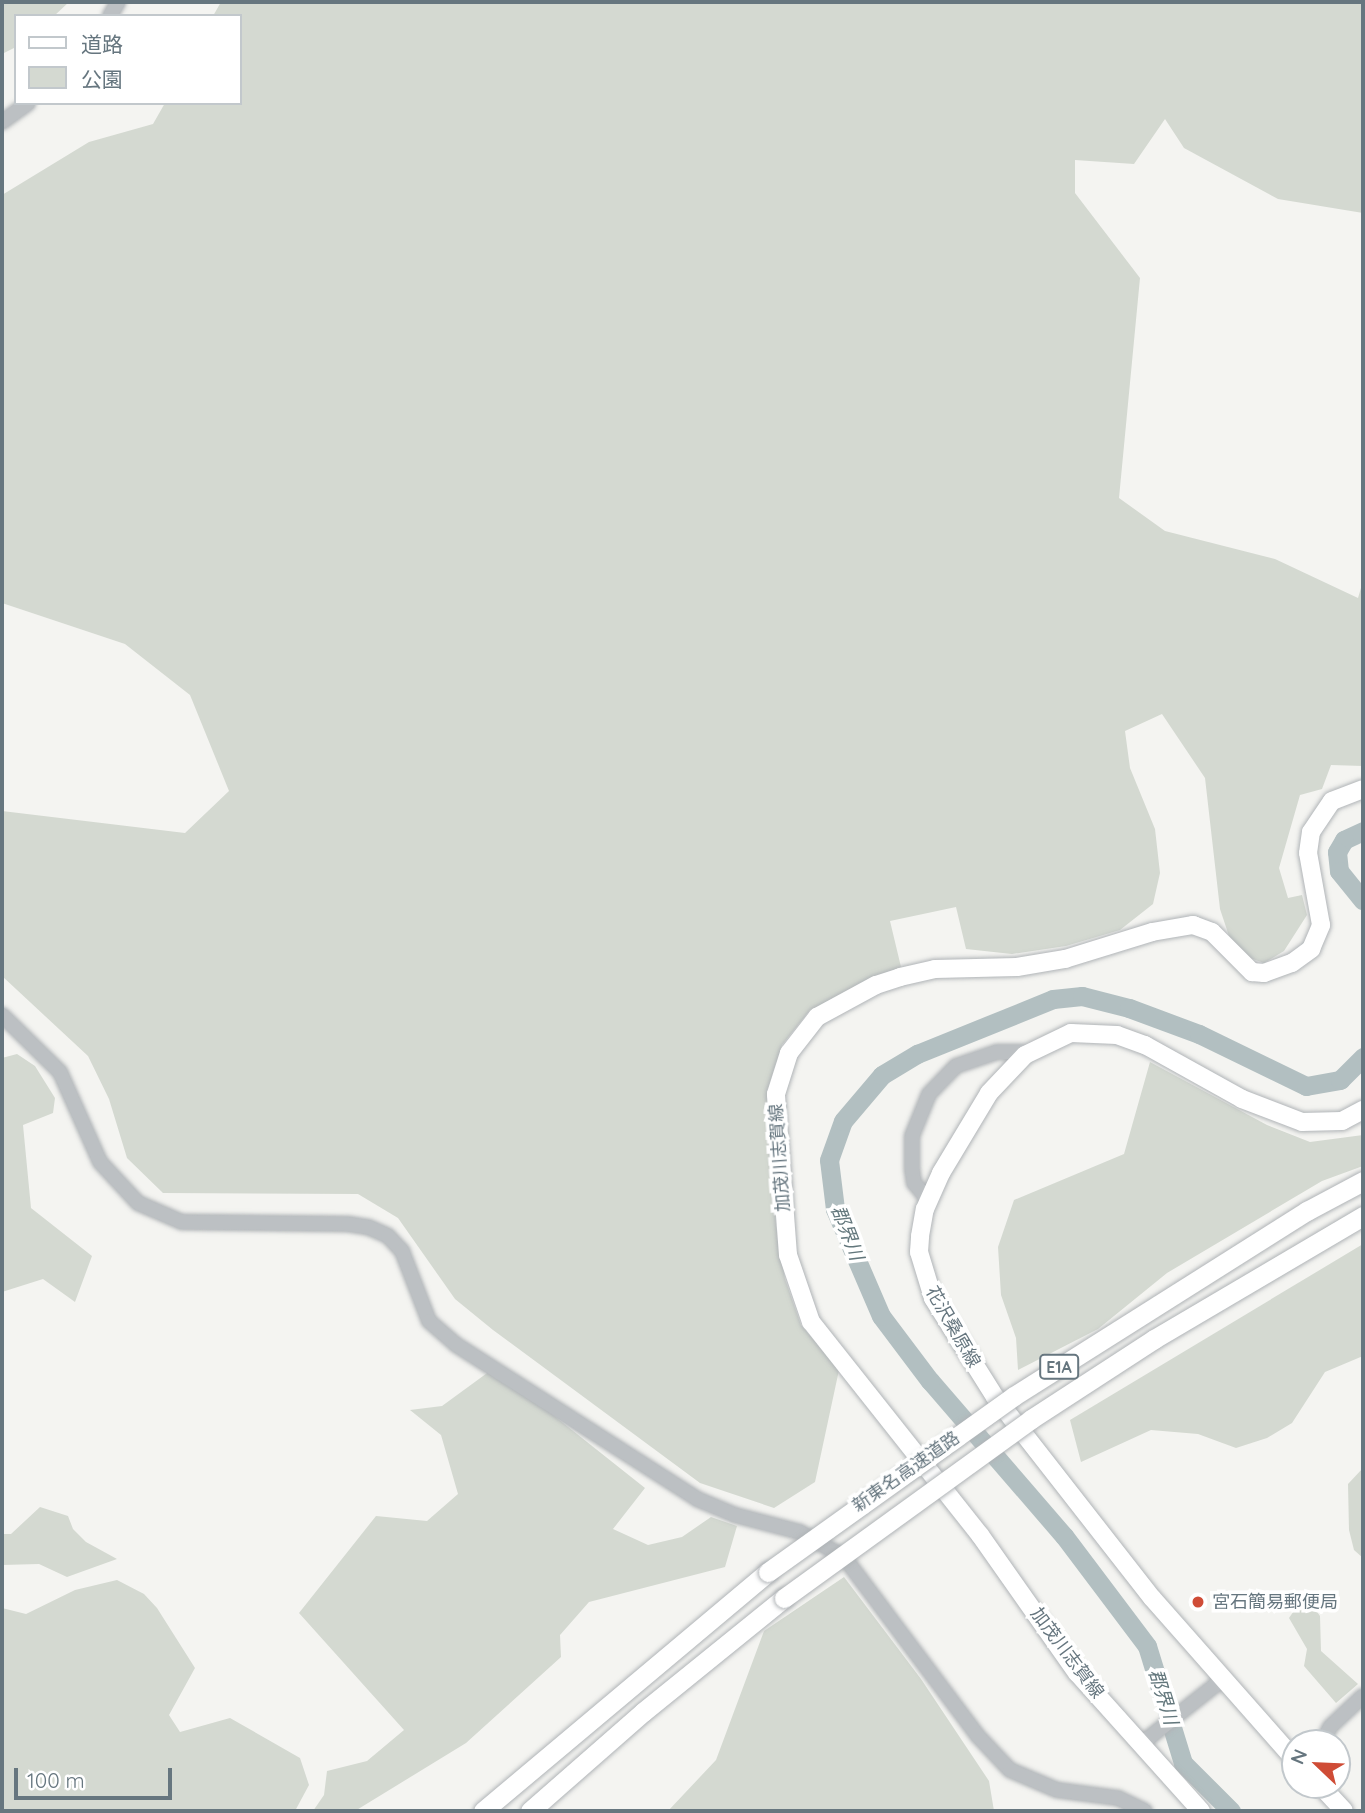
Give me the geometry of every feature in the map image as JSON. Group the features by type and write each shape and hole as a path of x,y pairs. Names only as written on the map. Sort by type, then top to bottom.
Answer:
{"highway":[{"name":"新東名高速道路","path":"483,1811 768,1572 1014,1396 1307,1211 1363,1181"},
{"name":"新東名高速道路","path":"530,1811 643,1712 784,1598 1031,1419 1154,1339 1363,1216"}],"main road":[{"name":"加茂川志賀線","path":"1201,1811 1146,1739 1077,1673 980,1535 831,1352 802,1305 785,1235 779,1081 789,1053 817,1017 876,985 935,969 1017,967 1053,961 1193,925 1212,932 1252,972 1264,973 1292,963 1315,942 1321,925 1308,853 1311,832 1332,801 1363,789"},
{"name":"花沢桑原線","path":"1281,1746 1218,1683 995,1397 933,1298 919,1252 928,1200 989,1093 1031,1052 1071,1034 1117,1035 1278,1115 1322,1123 1342,1121 1363,1110"}],"street":[{"path":"2,122 25,105"},
{"path":"2,1015 60,1072 100,1162 115,1184 138,1203 182,1222 348,1224 368,1227 388,1236 401,1251 429,1321 455,1344 697,1499 735,1515 800,1532 844,1557 977,1735 1010,1769 1057,1790 1118,1798 1144,1811"},
{"path":"928,1200 914,1183 912,1158 915,1124 929,1094 956,1066 997,1052 1031,1052"},
{"path":"1146,1739 1218,1683"},
{"path":"1329,1729 1363,1696"}],"green space":[{"path":"2,2 69,2 56,14 14,14 14,48 2,54"},
{"path":"221,2 1363,2 1363,213 1278,199 1184,148 1165,119 1134,164 1075,160 1075,193 1140,278 1119,498 1165,531 1275,559 1358,598 1363,581 1363,766 1331,765 1322,789 1300,795 1279,868 1288,898 1302,895 1307,915 1284,951 1264,963 1247,957 1229,936 1220,909 1205,778 1162,714 1125,731 1130,768 1155,829 1160,873 1153,904 1120,930 1066,946 1012,954 966,949 956,907 890,921 901,967 810,1010 782,1045 767,1091 776,1226 785,1279 801,1325 839,1370 815,1482 774,1508 700,1483 493,1330 455,1299 398,1218 358,1194 163,1193 127,1158 109,1099 88,1056 2,976 2,811 185,833 229,791 190,695 125,644 2,603 2,195 89,142 153,124 164,105 242,105 242,14 214,14"},
{"path":"17,1054 35,1066 55,1098 53,1113 23,1125 31,1208 92,1256 75,1302 43,1279 2,1292 2,1058"},
{"path":"1150,1062 1267,1125 1310,1142 1363,1135 1363,1166 1322,1181 1167,1273 1098,1329 1018,1370 1016,1338 1001,1295 998,1247 1014,1200 1124,1154"},
{"path":"1363,1244 1363,1356 1325,1372 1292,1423 1267,1438 1236,1448 1198,1434 1151,1430 1081,1462 1070,1420"},
{"path":"494,1368 645,1488 613,1529 648,1545 682,1537 711,1517 737,1526 725,1567 589,1602 560,1635 561,1657 466,1743 355,1811 313,1811 324,1795 327,1771 367,1761 404,1730 299,1613 376,1516 427,1521 458,1494 441,1435 410,1410 442,1406"},
{"path":"1363,1468 1363,1558 1354,1550 1349,1530 1348,1484"},
{"path":"40,1507 68,1516 73,1529 86,1542 117,1559 67,1577 39,1564 2,1565 2,1534 11,1534"},
{"path":"844,1577 921,1679 989,1781 994,1811 668,1811 716,1760 764,1631"},
{"path":"117,1580 144,1594 157,1608 195,1668 169,1715 180,1732 230,1718 300,1758 309,1785 295,1811 2,1811 2,1608 26,1614 75,1590"},
{"path":"1300,1602 1313,1606 1320,1616 1321,1651 1358,1684 1336,1703 1304,1666 1307,1649 1289,1618"}],"waterway":[{"name":"郡界川","path":"1363,831 1344,840 1337,852 1339,871 1363,901"},
{"name":"郡界川","path":"1231,1811 1183,1763 1147,1646 1064,1536 930,1381 881,1316 835,1209 829,1160 843,1121 882,1075 917,1054 1053,999 1082,996 1129,1008 1199,1034 1306,1086 1340,1080 1363,1057"}],"place":[{"name":"宮石簡易郵便局","path":"1198,1602"}]}
